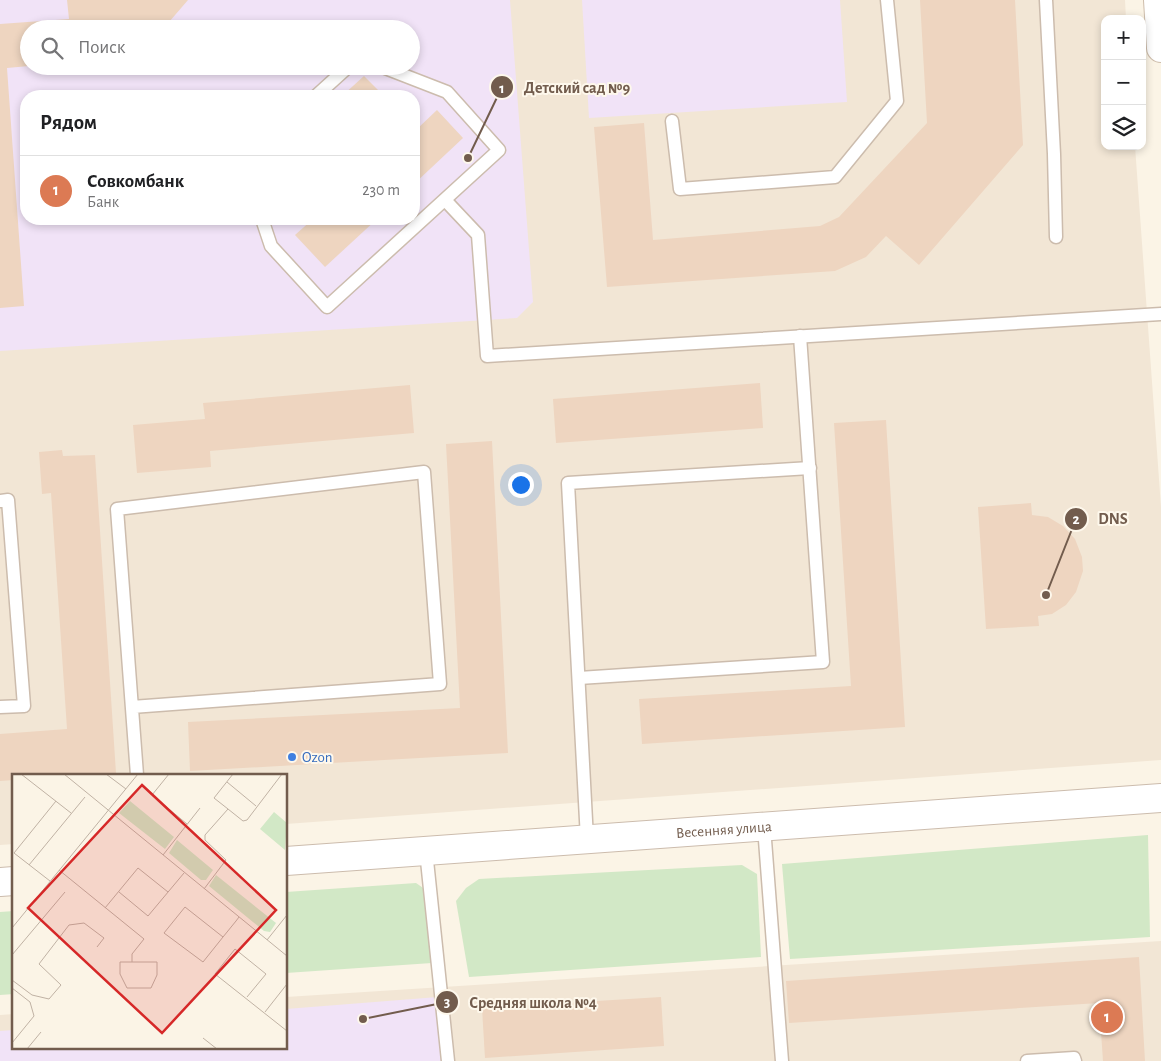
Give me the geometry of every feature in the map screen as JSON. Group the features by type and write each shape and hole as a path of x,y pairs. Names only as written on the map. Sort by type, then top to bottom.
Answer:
{"street":[{"path":"1158,0 1161,48"},
{"name":"Весенняя улица","path":"288,861 1161,798"}],"lane":[{"path":"672,121 680,189 835,177 897,101 887,0"},
{"path":"1046,0 1054,154 1056,237"},
{"path":"323,90 339,75"},
{"path":"403,75 447,92 499,150 420,223"},
{"path":"445,200 478,235 487,356 1161,314"},
{"path":"264,225 272,246 327,307 417,225"},
{"path":"579,678 823,662 800,336"},
{"path":"587,839 568,483 810,468"},
{"path":"132,707 440,684 424,472 118,509 132,707 137,774"},
{"path":"0,501 8,500 24,706 0,707"},
{"path":"764,827 782,1061"},
{"path":"426,851 448,1061"},
{"path":"1027,1061 1074,1058 1075,1061"}],"shaded area":[{"path":"0,0 1125,0 1126,15 1101,15 1101,150 1135,150 1161,507 1161,760 288,824 288,774 12,774 12,844 0,845"},
{"path":"0,0 510,0 533,302 517,318 0,351"},
{"path":"582,0 840,0 847,102 589,118"},
{"path":"1161,941 1161,1061 0,1061 0,1015 12,1014 12,1048 288,1048 288,997"},
{"path":"438,997 443,1061 0,1061 0,1031 12,1030 12,1048 288,1048 288,1009"}],"green space":[{"path":"1148,835 1150,937 790,959 782,864"},
{"path":"742,865 757,874 761,957 469,977 456,901 466,888 479,879"},
{"path":"416,883 426,890 432,963 288,973 288,892"},
{"path":"12,911 12,994 0,995 0,912"}],"building":[{"path":"67,0 188,0 171,20 55,20 69,19"},
{"path":"920,0 1015,0 1023,145 919,265 886,236 866,257 835,271 607,287 594,127 644,123 653,240 820,226 839,217 927,123"},
{"path":"20,23 20,67 7,68 24,306 0,308 0,24"},
{"path":"364,76 378,90 349,90"},
{"path":"437,110 463,138 420,178 420,126"},
{"path":"306,225 370,225 325,267 295,235"},
{"path":"760,383 763,428 556,443 553,399"},
{"path":"410,385 414,433 210,451 211,467 137,473 133,425 205,419 203,403"},
{"path":"886,420 905,727 642,744 639,699 851,686 834,423"},
{"path":"492,441 508,753 190,771 188,722 460,708 446,444"},
{"path":"62,450 63,456 95,455 116,773 12,774 12,780 0,781 0,734 67,729 51,493 42,494 39,452"},
{"path":"1031,503 1032,515 1048,517 1063,526 1075,539 1082,557 1083,571 1076,592 1066,605 1052,614 1038,616 1039,626 986,629 978,507"},
{"path":"1139,957 1145,1061 1103,1061 1099,1003 789,1023 786,981"},
{"path":"661,997 664,1046 485,1058 482,1008"}],"place":[{"name":"Детский сад №9","path":"468,158"},
{"name":"DNS","path":"1046,595"},
{"name":"Ozon","path":"292,757"},
{"name":"Совкомбанк","path":"1107,1017"},
{"name":"Средняя школа №4","path":"363,1019"}]}
